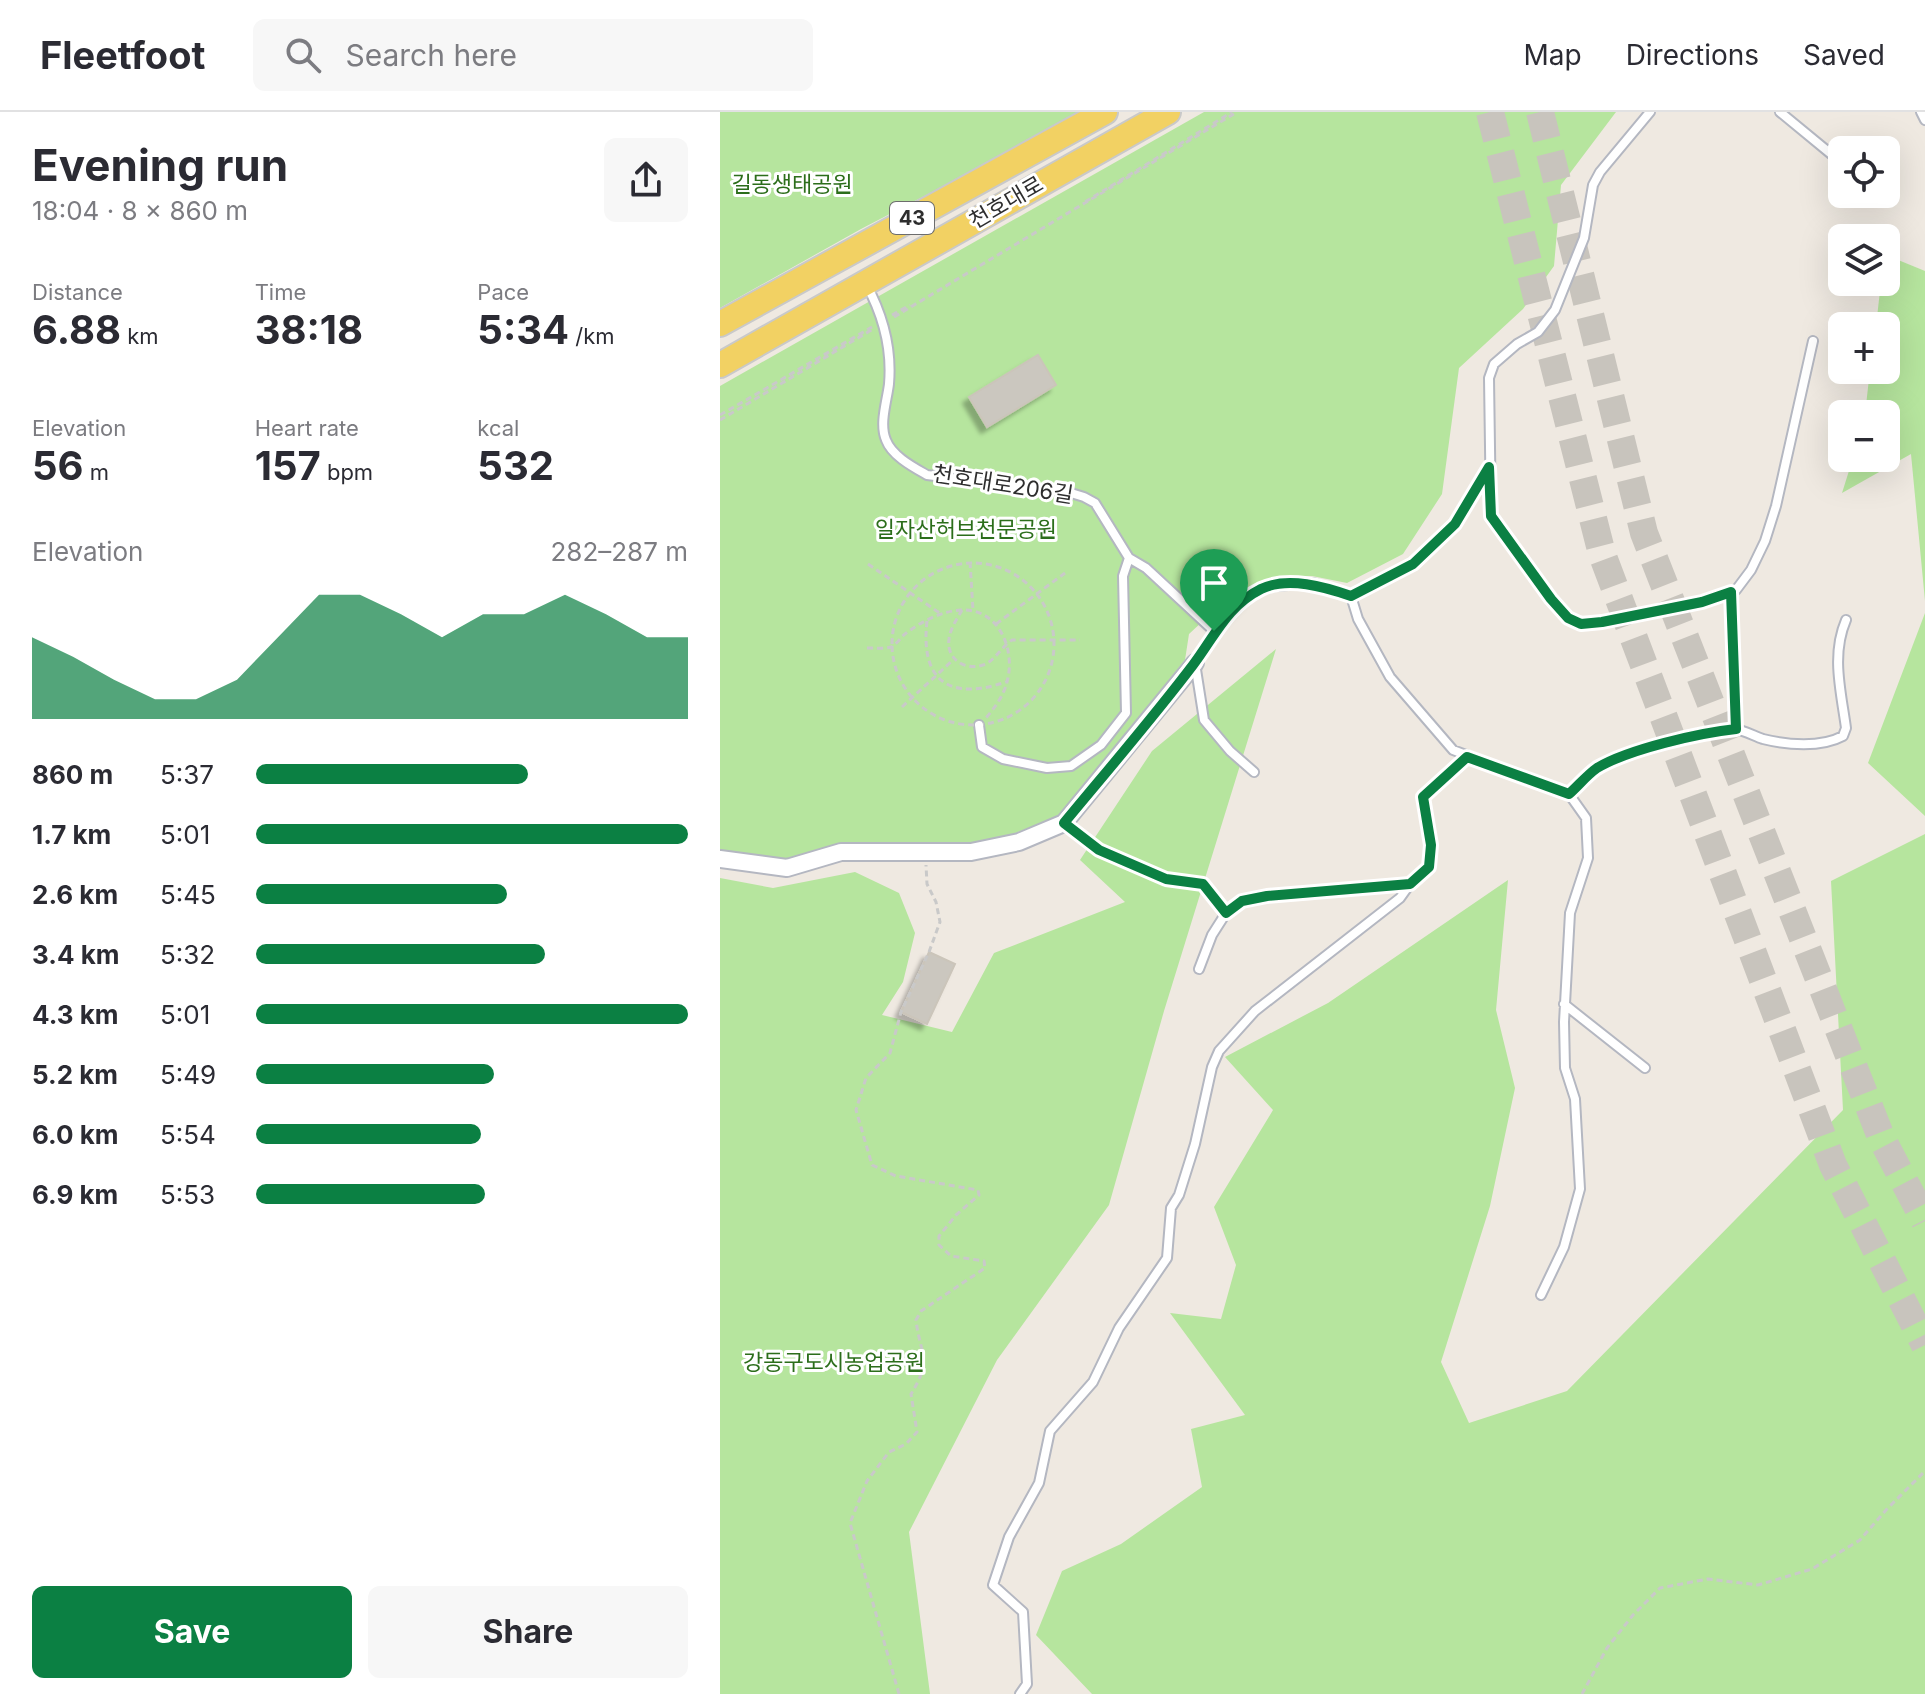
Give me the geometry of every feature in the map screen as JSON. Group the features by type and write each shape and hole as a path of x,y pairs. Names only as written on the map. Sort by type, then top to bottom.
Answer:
{"main road":[{"name":"천호대로","path":"720,324 1105,112"},
{"name":"천호대로","path":"720,365 1168,112"}],"street":[{"path":"720,859 787,868 841,852 971,852 1019,842 1064,823 1195,663"}],"lane":[{"path":"1650,112 1600,172 1593,185 1584,238 1555,310 1538,332 1517,344 1494,364 1489,378 1491,516 1568,618 1581,624 1602,622 1702,602 1736,590 1751,570 1765,541 1813,341"},
{"path":"1780,112 1828,151"},
{"path":"1921,112 1925,120"},
{"name":"천호대로206길","path":"866,283 880,308 883,322 889,380 884,428 886,439 908,464 927,475 1071,493 1095,503 1129,558 1146,568 1214,631"},
{"path":"1254,772 1230,751 1204,720 1195,663 1214,631 1238,602 1265,587 1313,583 1351,596 1413,564 1455,524 1489,467"},
{"path":"979,725 982,747 1003,759 1047,768 1071,766 1101,745 1126,713 1123,576 1129,558"},
{"path":"1731,592 1736,729"},
{"path":"1351,596 1358,619 1390,677 1453,750 1569,794 1586,818 1588,858 1570,913 1564,1004 1565,1068 1575,1099 1580,1189 1564,1247 1541,1295"},
{"path":"1569,794 1595,770 1618,758 1707,732 1736,729 1766,740 1801,744 1832,742 1843,736 1846,728 1838,672 1838,641 1846,620"},
{"path":"1020,1694 1027,1684 1023,1612 993,1585 1009,1537 1039,1483 1050,1431 1093,1382 1119,1328 1167,1258 1171,1208 1179,1195 1195,1144 1212,1067 1219,1051 1255,1011 1400,898 1429,867 1431,845 1423,797 1467,757"},
{"path":"1064,823 1099,850 1112,856 1166,879 1203,884 1226,913"},
{"path":"1199,969 1212,935 1226,913 1242,901 1267,896 1410,884"},
{"path":"1564,1004 1645,1068"}],"path":[{"path":"720,418 1235,112"},
{"path":"970,562 973,611"},
{"path":"970,562 1008,569 1024,579 1047,607 1055,640 1052,665 1042,688 1025,707 1003,720 979,725 942,719 912,698 901,683 891,647 895,618 909,593 937,571 970,562"},
{"path":"868,564 941,614"},
{"path":"996,624 1065,573"},
{"path":"867,648 891,647 927,621 941,614 962,610 973,611 996,624 1007,643 1007,682 990,714 979,725"},
{"path":"962,610 948,641 950,653 961,665 973,667 986,664 1012,640 1080,640"},
{"path":"927,621 926,650 936,676 966,691 982,690 1007,682"},
{"path":"902,707 954,659"},
{"path":"899,1694 850,1523 867,1481 889,1452 906,1444 917,1432 911,1394 925,1362 916,1320 921,1311 985,1268 984,1261 951,1256 939,1245 939,1236 956,1215 979,1195 978,1190 896,1176 872,1165 856,1110 866,1078 890,1053 901,1012 940,922 936,902 927,884 925,852"},
{"path":"1582,1694 1607,1648 1660,1588 1708,1579 1758,1585 1812,1569 1860,1540 1925,1473"}],"green space":[{"name":"길동생태공원","path":"720,112 1086,112 861,229 720,308"},
{"name":"일자산허브천문공원","path":"1204,112 1616,112 1561,185 1554,266 1523,309 1459,368 1442,494 1403,554 1347,583 1312,576 1270,578 1217,608 1189,634 1185,660 1059,816 1013,834 967,844 837,845 783,861 720,852 720,386"},
{"path":"1900,261 1925,271 1925,601 1911,454 1900,460 1900,400 1867,400 1868,384 1900,384 1900,312 1878,312 1879,296 1900,296"},
{"path":"1849,472 1879,472 1842,493"},
{"path":"1925,613 1925,816 1868,763"},
{"name":"강동구도시농업공원","path":"1276,649 1164,1011 1109,1205 997,1360 909,1532 930,1694 720,1694 720,878 773,888 855,872 899,893 915,933 903,982 882,1015 952,1032 994,953 1125,902 1080,860 1152,751"},
{"path":"1925,834 1925,1694 1092,1694 1036,1635 1062,1571 1121,1544 1202,1487 1191,1429 1245,1415 1170,1313 1221,1319 1236,1265 1214,1207 1273,1110 1225,1057 1328,1003 1508,880 1496,1010 1515,1088 1490,1206 1441,1362 1469,1423 1567,1391 1843,1110 1831,881"}],"building":[{"path":"1038,355 1056,385 987,427 969,397"},
{"path":"929,952 955,964 927,1024 901,1012"}],"tunnel":[{"path":"1490,112 1602,554 1833,1165 1925,1345"},
{"path":"1540,112 1644,533 1881,1137 1925,1221"}],"route":[{"path":"1489,467 1491,516 1568,618 1581,624 1602,622 1702,602 1731,592 1736,729 1707,732 1618,758 1595,770 1569,794 1467,757 1423,797 1431,845 1429,867 1410,884 1267,896 1242,901 1226,913 1203,884 1166,879 1099,850 1064,823 1195,663 1214,631 1238,602 1265,587 1313,583 1351,596 1413,564 1455,524 1489,467"}]}
